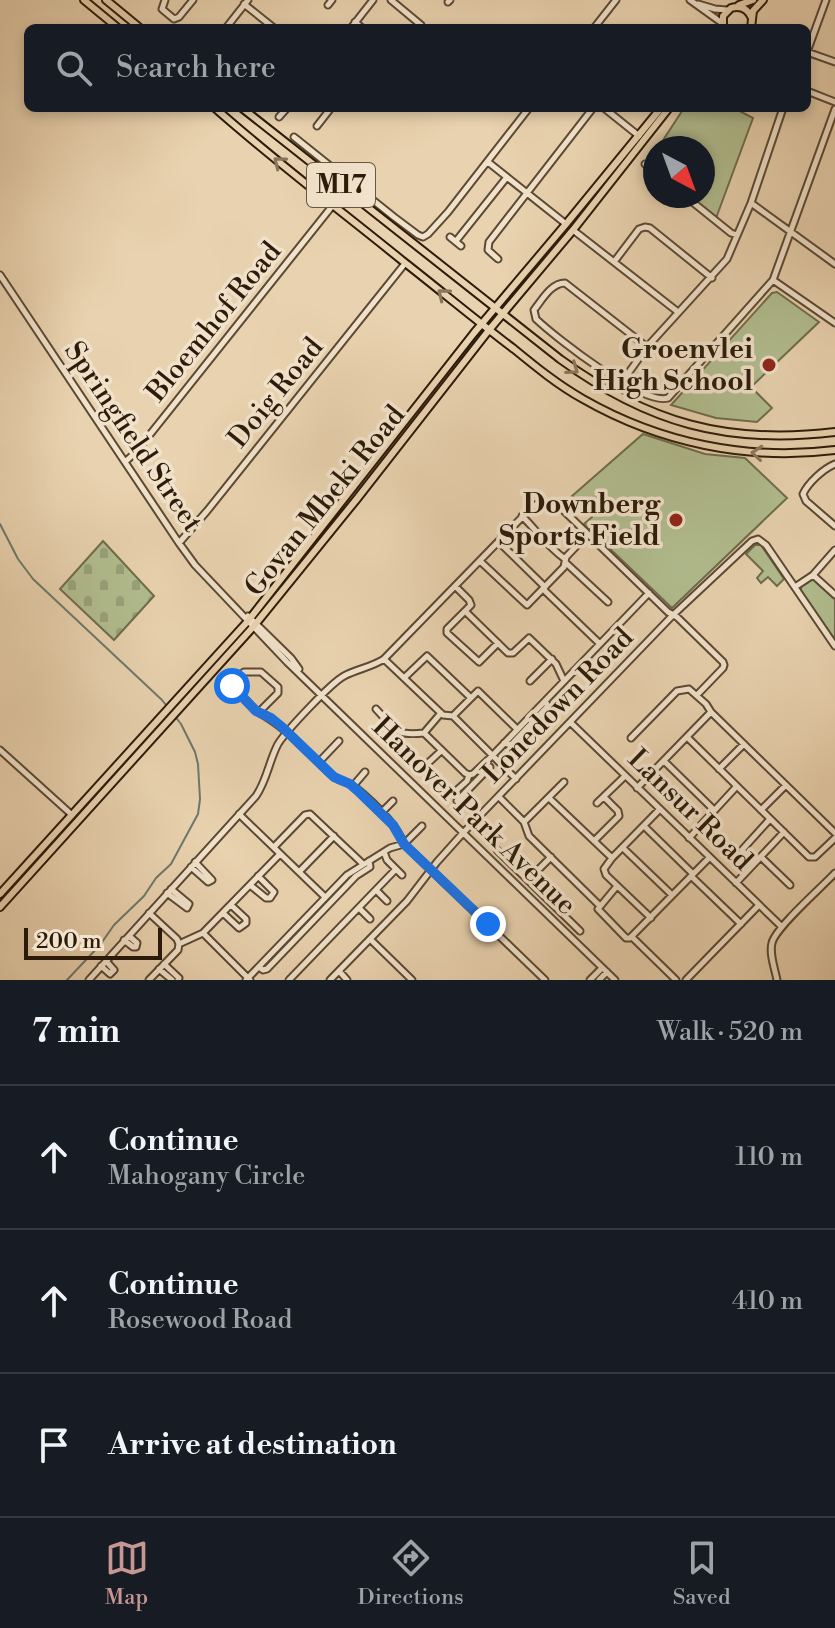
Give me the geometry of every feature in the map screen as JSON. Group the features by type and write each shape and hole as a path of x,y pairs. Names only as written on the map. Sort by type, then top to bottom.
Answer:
{"main road":[{"path":"84,0 113,24"},
{"path":"106,0 135,24"},
{"path":"723,24 727,10 753,0"},
{"path":"753,24 757,6 763,0"},
{"path":"735,7 746,9 753,24"},
{"name":"M17","path":"220,112 481,324 546,375 585,400 661,434 705,446 760,454 835,450"},
{"name":"M17","path":"247,112 494,308 606,390 640,407 714,431 762,436 835,432"},
{"name":"Govan Mbeki Road","path":"252,622 481,324 658,112"},
{"name":"Govan Mbeki Road","path":"0,907 252,622 666,112"},
{"name":"Govan Mbeki Road","path":"0,894 169,714"}],"street":[{"path":"165,0 163,10 176,19 193,0"},
{"path":"354,24 373,0"},
{"path":"391,0 420,24"},
{"path":"597,24 616,0"},
{"path":"811,41 826,0"},
{"path":"692,1 727,10"},
{"path":"692,1 721,24"},
{"path":"229,24 246,2 270,24"},
{"path":"811,53 835,62"},
{"path":"811,93 835,102"},
{"path":"647,347 565,283 555,285 534,310 536,319 585,358 622,382 657,399 668,398 773,280 835,109"},
{"path":"279,117 283,112"},
{"path":"317,126 328,112"},
{"path":"294,137 418,235 425,236 448,212 526,112"},
{"path":"498,259 488,250 489,242 590,112"},
{"path":"609,112 639,136"},
{"path":"622,382 647,347 727,259 751,203 782,112"},
{"path":"488,162 566,224"},
{"path":"456,241 507,177"},
{"path":"751,203 833,263 835,254"},
{"name":"Bloemhof Road","path":"125,462 333,205"},
{"path":"700,208 737,235"},
{"path":"614,262 639,229 648,227 712,278"},
{"path":"573,230 678,312"},
{"path":"450,237 461,246"},
{"name":"Doig Road","path":"179,543 403,266"},
{"name":"Springfield Street","path":"0,275 179,543 195,565 252,622"},
{"path":"773,280 835,323"},
{"path":"835,464 805,488 803,494 806,501 835,526"},
{"path":"89,980 261,789 275,751 287,733 339,679 384,659 538,503 555,504 724,663 723,668 697,695"},
{"path":"522,516 608,602"},
{"path":"480,561 527,605 588,534"},
{"name":"Lonedown Road","path":"330,980 407,901 463,833 673,615 750,543 758,539 766,545 795,587"},
{"path":"499,542 600,644"},
{"path":"835,550 813,575 795,587 835,646"},
{"path":"813,575 835,595"},
{"path":"455,586 471,602 447,631 479,662 498,643"},
{"path":"469,803 463,806 457,801 492,756 649,593"},
{"path":"465,611 511,654 529,638 552,659 564,681"},
{"name":"Hanover Park Avenue","path":"252,622 291,658 322,696 615,980"},
{"path":"404,678 428,656 471,698"},
{"path":"384,659 448,717 453,716 478,691 517,729"},
{"path":"530,681 552,659"},
{"path":"259,712 279,690 261,672 244,672 232,686 259,712 271,718 336,779 353,786 398,830 404,844 545,980"},
{"path":"631,738 678,690 689,689 835,836 813,858 809,857 687,737"},
{"path":"504,743 511,745 548,706 545,701"},
{"path":"376,709 398,732 404,734 424,733 441,713"},
{"path":"637,788 711,712"},
{"path":"453,716 516,779"},
{"name":"Lansur Road","path":"570,722 782,927"},
{"path":"424,733 469,775"},
{"path":"319,762 339,741"},
{"path":"719,769 744,744"},
{"path":"0,750 72,815"},
{"path":"428,763 441,751"},
{"path":"664,761 714,810"},
{"path":"469,775 490,767"},
{"path":"353,786 365,772"},
{"path":"457,790 469,775"},
{"path":"597,803 625,776"},
{"path":"524,822 564,782"},
{"path":"761,810 786,785"},
{"path":"688,839 737,786"},
{"path":"499,797 524,822 528,834 600,906"},
{"path":"594,841 619,815 604,797"},
{"path":"549,798 612,858"},
{"path":"381,813 393,801"},
{"path":"651,918 604,871 612,858 659,810"},
{"path":"239,814 325,897"},
{"path":"259,967 267,969 356,876 370,867 312,815 307,814 274,847"},
{"path":"754,864 743,854 742,848 770,819"},
{"path":"203,933 248,979 347,875 384,852 404,844 422,826"},
{"path":"644,826 741,924"},
{"path":"736,883 784,832"},
{"path":"299,872 334,836"},
{"path":"623,848 672,895"},
{"path":"497,850 580,931"},
{"path":"384,852 387,860 402,875"},
{"path":"179,944 203,933 280,854"},
{"path":"531,877 551,857"},
{"path":"761,857 790,885"},
{"path":"617,886 598,909 626,938 632,937 709,858"},
{"path":"508,876 516,868"},
{"path":"289,980 396,869"},
{"path":"777,980 772,943 782,927 835,873"},
{"path":"250,885 270,898 274,892 258,876"},
{"path":"376,890 387,901"},
{"path":"223,913 241,928 246,923 246,919 231,905"},
{"path":"686,980 759,905"},
{"path":"359,908 370,919"},
{"path":"149,913 179,944 178,950 149,980"},
{"path":"336,931 342,938"},
{"path":"632,937 676,980"},
{"path":"370,939 412,980"},
{"path":"318,950 324,956"},
{"path":"162,966 172,980"},
{"path":"162,966 178,980"},
{"path":"300,969 306,975"},
{"path":"590,980 604,970"},
{"path":"599,980 604,970"},
{"path":"339,971 347,980"}],"green space":[{"path":"681,112 742,112 753,118 715,221 698,208 715,208 715,136 666,136"},
{"path":"777,292 819,322 751,387 772,408 757,422 716,418 671,405 772,293"},
{"name":"Downberg Sports Field","path":"643,434 705,454 745,458 787,498 672,608 584,524 592,517 591,514 572,496"},
{"path":"103,541 154,596 114,640 60,589"},
{"path":"755,545 761,545 784,579 777,586 768,577 761,583 757,578 763,571 746,554"},
{"path":"811,579 835,598 835,641 801,592 801,586"}],"waterway":[{"path":"0,524 18,559 33,579 162,700 181,724 198,764 198,814 171,864 67,980"}],"place":[{"name":"Groenvlei High School","path":"769,365"},
{"name":"Downberg Sports Field","path":"676,520"}],"route":[{"path":"232,686 256,711 282,727 334,777 358,791 393,825 404,844 488,924"}]}
